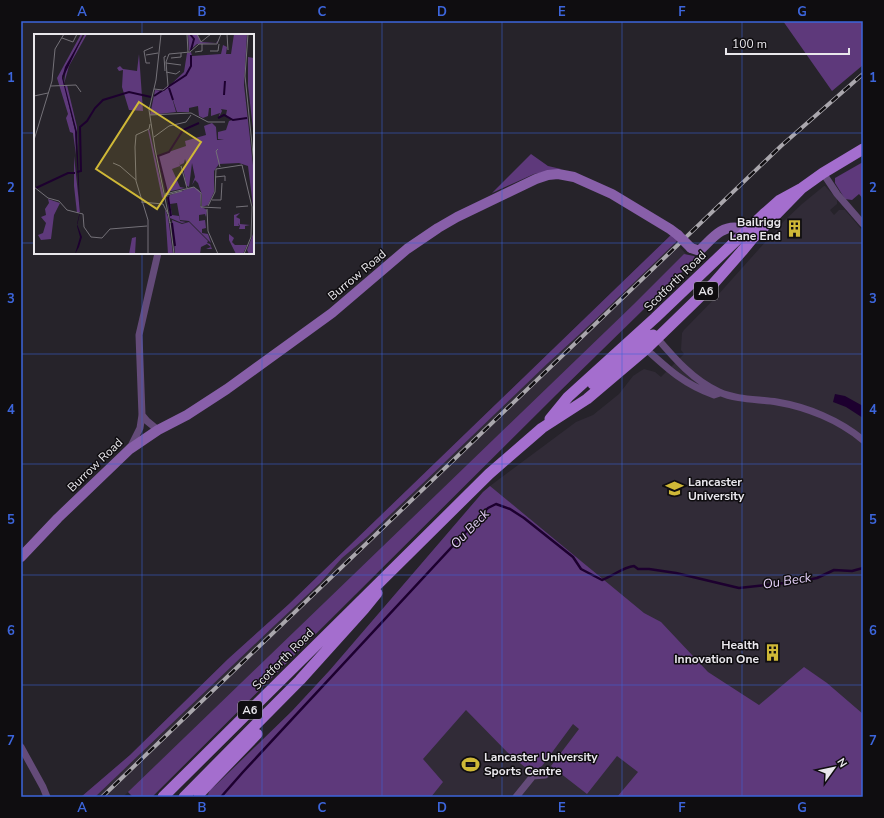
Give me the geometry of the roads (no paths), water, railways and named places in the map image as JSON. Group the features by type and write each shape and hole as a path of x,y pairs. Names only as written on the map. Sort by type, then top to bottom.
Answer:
{"main road":[{"name":"Scotforth Road","path":"165,795 483,480 542,428 587,399 643,340 748,236 780,200 802,188 823,173 863,149"},
{"name":"Scotforth Road","path":"542,428 568,397 643,340 657,338 714,283 743,250 748,236"},
{"name":"Scotforth Road","path":"184,797 274,706 364,610 406,557"},
{"path":"199,797 200,792 294,696 343,641 364,610"},
{"path":"165,795 184,797"}],"street":[{"path":"823,173 837,194 863,224"},
{"name":"Burrow Road","path":"21,557 58,518 130,449 158,430 186,415 242,378 332,313 408,249 438,228 457,217 536,179 548,175 558,174 574,177 612,194 670,228 691,248 696,250 700,250 718,233 727,228 736,227 748,236"},
{"path":"130,449 140,428 142,415 139,335 158,254"},
{"path":"657,338 683,368 720,393 804,408 841,425 863,440"},
{"path":"643,340 671,371 689,384 714,395 720,393"},
{"path":"142,415 158,430"},
{"path":"21,747 47,797"},
{"path":"516,797 533,776 545,775"}],"waterway":[{"name":"Ou Beck","path":"221,797 488,508 496,504 510,509 524,518 573,557 581,569 602,580 626,568 634,566 638,569 676,573 739,588 802,581 817,578 834,570 852,571 863,568"}],"railway":[{"path":"102,797 781,146 863,74"}],"place":[{"name":"Bailrigg Lane End","path":"794,229"},
{"name":"Lancaster University","path":"675,489"},
{"name":"Health Innovation One","path":"772,652"},
{"name":"Lancaster University Sports Centre","path":"471,764"}]}
